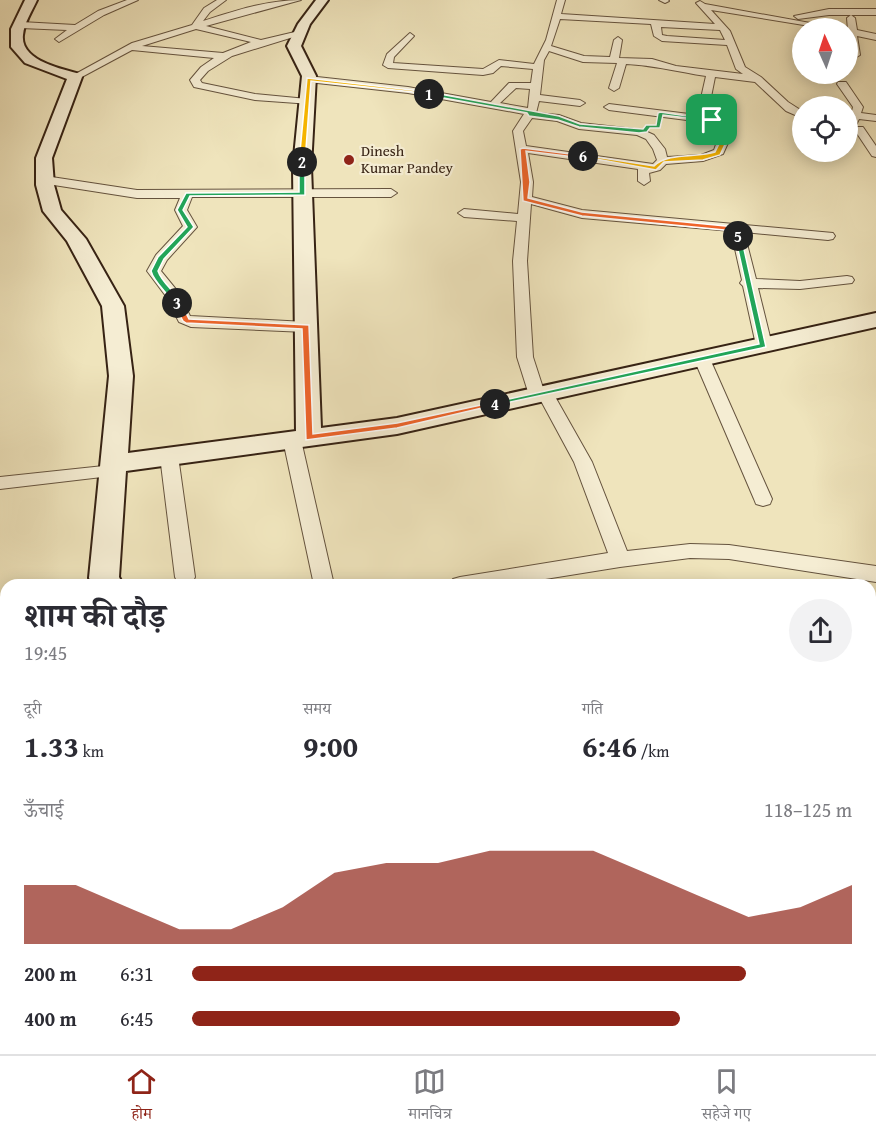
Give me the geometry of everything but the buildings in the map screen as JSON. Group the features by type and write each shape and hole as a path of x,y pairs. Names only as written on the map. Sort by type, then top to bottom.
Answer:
{"street":[{"path":"31,0 16,40 19,51 31,61 75,77"},
{"path":"59,39 101,13 134,0"},
{"path":"195,26 207,10 222,0"},
{"path":"237,0 263,3 297,0"},
{"path":"322,0 295,35 294,46 308,79 302,167 306,327 301,439 323,579"},
{"path":"561,0 558,16 539,60 530,113 518,131 523,149 526,182 520,261 525,357 541,394 584,462 620,560"},
{"path":"857,2 872,12"},
{"path":"105,579 121,376 113,306 75,239 52,211 45,180 44,158 75,77 129,47 263,3"},
{"path":"263,3 266,16 264,18"},
{"path":"703,9 792,20"},
{"path":"703,9 726,31 741,69 769,86 792,111"},
{"path":"774,17 815,16 826,12 872,12"},
{"path":"558,16 721,27"},
{"path":"656,24 658,36 664,39 730,43"},
{"path":"21,25 76,28"},
{"path":"195,26 260,42"},
{"path":"280,30 295,35"},
{"path":"858,33 876,37"},
{"path":"295,35 260,42 227,56 196,78 195,83 255,97 306,102"},
{"path":"410,36 390,56 388,65 487,72 499,63 538,67"},
{"path":"614,88 618,40"},
{"path":"129,47 227,56"},
{"path":"546,47 584,59 618,61 660,69 758,79"},
{"path":"462,91 476,71"},
{"path":"644,181 643,170 659,164 703,158 718,153 725,138 704,107 711,74"},
{"path":"308,79 408,90 462,91 493,105 559,118 579,126 639,132 645,131 648,126 658,126 660,113"},
{"path":"842,84 851,96"},
{"path":"493,105 513,85 580,103"},
{"path":"609,107 712,120"},
{"path":"858,125 876,118"},
{"path":"858,128 876,133"},
{"path":"639,132 650,137 659,149 659,164"},
{"path":"858,132 876,154"},
{"path":"523,149 659,164"},
{"path":"45,180 129,194 391,193"},
{"path":"188,194 180,210 190,227 161,258 154,271 172,293 184,319 191,322 306,327"},
{"path":"525,200 582,214 828,236"},
{"path":"464,213 524,218"},
{"path":"736,229 747,283 764,345"},
{"path":"747,283 800,285 847,280"},
{"path":"0,483 113,467 169,456 397,426 876,320"},
{"path":"702,359 763,499"},
{"path":"169,456 185,577"},
{"path":"522,579 620,560 707,551 876,574"}],"place":[{"name":"Dinesh Kumar Pandey","path":"349,160"}],"route":[{"path":"308,79 408,90 531,112 529,114 559,118 579,126 639,132 645,131 648,126 658,126 660,113 712,120 725,138 718,153 703,158 663,161 656,168 602,161 592,157 523,149 525,200 582,214 736,229 747,283 764,345 397,426 309,438 306,327 186,321 172,293 154,271 161,258 190,227 180,210 188,194 302,194 308,79"}]}
